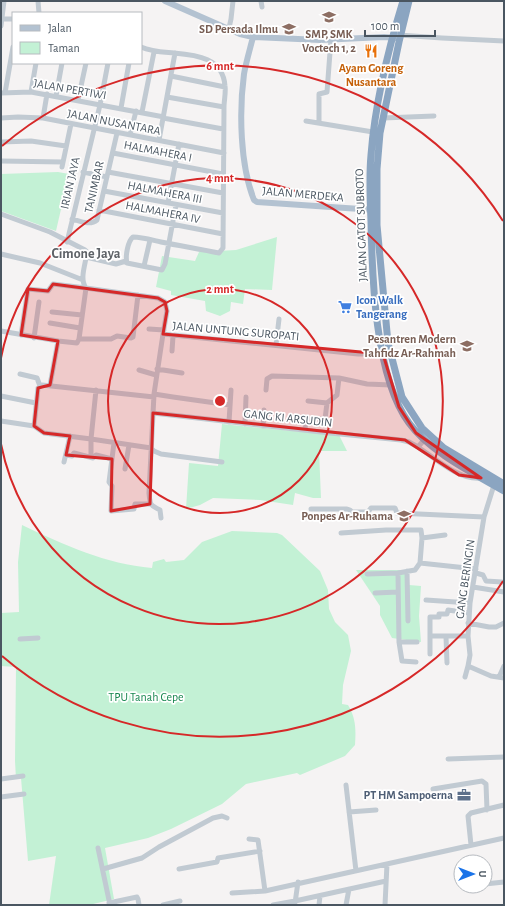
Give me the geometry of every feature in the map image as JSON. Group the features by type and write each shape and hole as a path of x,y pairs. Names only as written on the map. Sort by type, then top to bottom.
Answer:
{"highway":[{"name":"JALAN GATOT SUBROTO","path":"383,118 391,77 402,1"},
{"name":"JALAN GATOT SUBROTO","path":"409,1 383,77 370,156 375,306 383,354 391,385 399,407 407,422 424,440 481,478 498,483 504,491"},
{"path":"383,118 380,133 373,210 388,343 402,397 422,428 435,441 498,483"}],"main road":[{"path":"165,1 253,37 331,39 396,36"},
{"name":"JALAN MERDEKA","path":"253,37 244,72 242,95 243,158 254,200 257,202 373,210"}],"street":[{"path":"1,26 4,1"},
{"path":"38,1 39,12"},
{"path":"229,28 232,1"},
{"path":"2,18 12,20"},
{"path":"396,36 504,41"},
{"path":"318,123 319,94 327,92 331,39"},
{"path":"126,261 130,240 133,237 219,253 223,248 223,129 225,86 222,72 214,62 202,58 175,53 154,52 142,47"},
{"path":"3,93 12,52"},
{"path":"130,135 139,111 154,52"},
{"path":"159,140 175,53"},
{"path":"31,92 36,64"},
{"path":"56,96 62,64"},
{"path":"78,100 86,64"},
{"name":"IRIAN JAYA","path":"67,242 100,105 108,64"},
{"path":"121,108 129,64"},
{"path":"171,76 225,86"},
{"name":"JALAN PERTIWI","path":"3,93 31,92 47,94 139,111 164,118 223,129"},
{"path":"43,118 47,94"},
{"path":"167,97 224,107"},
{"path":"383,118 434,116"},
{"name":"JALAN NUSANTARA","path":"1,118 43,118 224,153"},
{"path":"306,121 373,132"},
{"path":"1,161 62,165 71,124"},
{"name":"TANIMBAR","path":"72,219 93,224 97,220 117,132"},
{"path":"1,142 31,141 66,146"},
{"path":"168,203 179,144"},
{"name":"HALMAHERA I","path":"112,153 223,174"},
{"path":"83,172 172,183 223,193"},
{"name":"HALMAHERA III","path":"104,191 223,213"},
{"path":"86,258 116,264 126,261 132,264 162,270 176,205"},
{"name":"HALMAHERA IV","path":"99,210 223,234"},
{"path":"1,214 50,232 87,252 83,280 83,284 86,288 79,339 77,343 21,336 1,331"},
{"path":"144,266 150,240"},
{"path":"1,254 40,263 83,280"},
{"name":"JALAN UNTUNG SUROPATI","path":"21,336 28,288 48,291 53,284 158,298 164,302 166,312 164,332 173,336 358,354 383,354"},
{"path":"79,339 111,339 117,336 133,337 138,295"},
{"path":"34,338 39,302"},
{"path":"52,312 82,315"},
{"path":"276,345 279,319"},
{"path":"50,323 80,328"},
{"path":"149,329 164,332 154,395 149,493 150,504"},
{"path":"172,351 173,336"},
{"path":"50,385 58,341"},
{"path":"139,370 182,373"},
{"path":"20,374 37,378 40,386 38,388 34,426"},
{"path":"266,390 267,379 272,376 339,378 367,384 391,385"},
{"path":"305,430 306,419 325,419 327,404 337,395 339,378"},
{"path":"40,386 50,385 230,404"},
{"path":"91,457 91,438 96,390"},
{"path":"229,422 232,390"},
{"path":"1,396 36,403"},
{"path":"245,424 246,397"},
{"path":"308,401 327,404"},
{"path":"263,426 264,410"},
{"name":"GANG KI ARSUDIN","path":"153,413 263,426 406,440 459,475 468,478 481,478"},
{"path":"1,421 34,426 44,433 91,438 151,448 161,454 222,462"},
{"path":"64,462 70,436"},
{"path":"418,447 424,440"},
{"path":"114,443 109,482 112,486 111,511 134,509 136,504 150,504 160,510 161,518"},
{"path":"125,469 129,445"},
{"path":"66,455 72,456 74,453 94,458 96,455 112,459"},
{"name":"GANG BERINGIN","path":"465,677 470,655 468,623 470,603 484,517 498,483"},
{"path":"311,509 346,509 352,512 368,512 371,508 395,508 397,513 484,517"},
{"path":"341,533 386,530 421,530 422,538 420,563 415,570 398,573 367,574"},
{"path":"422,538 446,535"},
{"path":"420,563 476,571 483,575 486,580 502,582"},
{"path":"407,571 408,620"},
{"path":"398,573 399,642 402,662 416,662"},
{"path":"473,587 504,592"},
{"path":"375,593 398,592"},
{"path":"426,600 470,603"},
{"path":"430,654 430,617 439,617 439,614 447,614 448,610 469,613"},
{"path":"468,623 496,627 504,622"},
{"path":"430,636 468,636"},
{"path":"446,637 447,663"},
{"path":"20,639 38,638"},
{"path":"399,642 417,642"},
{"path":"468,666 491,676 502,677 504,666"},
{"path":"448,759 504,757"},
{"path":"1,779 23,776"},
{"path":"433,789 482,781 486,784 487,810"},
{"path":"346,785 356,871"},
{"path":"1,797 24,794"},
{"path":"471,845 468,816 471,813 504,805"},
{"path":"349,812 376,810"},
{"path":"103,869 142,858 159,847 213,818 222,816 227,818"},
{"path":"232,893 265,891 298,882 356,871 504,838"},
{"path":"249,840 258,839 265,891"},
{"path":"98,848 110,904 137,897 139,905"},
{"path":"180,869 217,862 218,858 260,851"},
{"path":"385,905 387,864"},
{"path":"273,905 295,903 386,881"},
{"path":"295,903 298,882"},
{"path":"493,883 504,882"},
{"path":"346,905 349,889"},
{"path":"319,905 320,896"},
{"path":"163,905 180,901"}],"highlighted area":[{"path":"53,284 158,298 165,302 167,311 163,334 383,354 399,407 416,433 481,478 459,475 405,440 153,413 150,504 111,511 112,459 66,455 70,436 44,433 34,426 38,388 50,385 58,341 21,335 28,289 48,291"}],"green space":[{"path":"58,172 69,174 56,231 1,211 1,174"},
{"path":"277,237 272,290 245,289 243,304 231,302 230,311 220,316 206,311 205,301 171,295 171,291 156,287 162,256 195,261 199,252 236,250"},
{"path":"222,424 292,431 338,433 347,451 319,451 321,498 313,498 295,493 293,505 260,500 213,498 200,505 186,509 189,463 218,466"},
{"name":"TPU Tanah Cepe","path":"22,525 54,540 102,558 135,566 152,568 153,562 164,559 166,562 184,560 202,542 232,531 277,533 282,535 320,571 328,590 329,609 335,622 348,635 351,651 343,685 342,704 348,705 353,715 355,745 345,756 300,775 297,773 246,784 222,804 171,829 148,838 105,848 114,899 89,905 49,905 56,856 28,861 21,778 16,779 16,667 1,666 1,613 19,612 18,562"},
{"path":"356,570 408,570 409,585 421,586 419,616 421,642 392,638 380,615 380,606"}],"place":[{"name":"SMP, SMK Voctech 1, 2","path":"329,17"},
{"name":"SD Persada Ilmu","path":"289,29"},
{"name":"Ayam Goreng Nusantara","path":"371,51"},
{"name":"Icon Walk Tangerang","path":"345,307"},
{"name":"Pesantren Modern Tahfidz Ar-Rahmah","path":"467,346"},
{"name":"Ponpes Ar-Ruhama","path":"404,516"},
{"name":"PT HM Sampoerna","path":"464,795"}],"district":[{"name":"Cimone Jaya","path":"86,253"}]}
